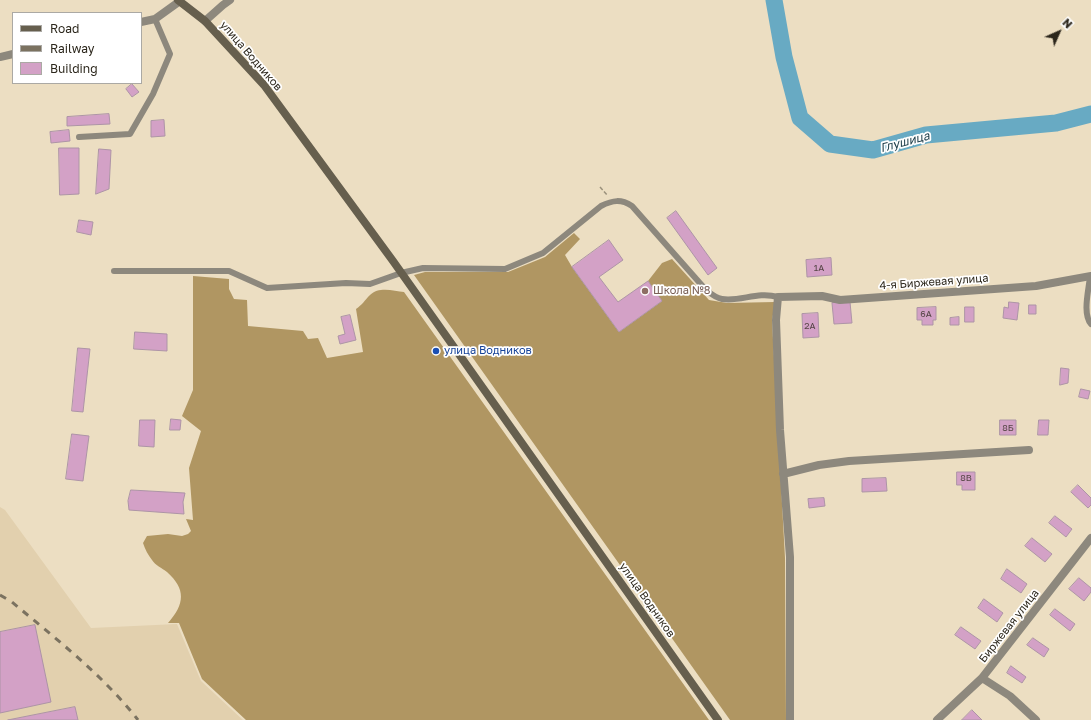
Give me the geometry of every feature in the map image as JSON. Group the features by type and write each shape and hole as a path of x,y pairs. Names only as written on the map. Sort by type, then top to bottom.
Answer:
{"main road":[{"name":"улица Водников","path":"179,1 205,21 264,85 401,273 718,720"}],"street":[{"path":"205,21 222,5 230,0"},
{"path":"142,22 155,19 179,1"},
{"path":"0,57 12,54"},
{"name":"4-я Биржевая улица","path":"778,297 822,296 840,300 1036,286 1090,276"},
{"path":"778,297 776,320 783,474 790,557 790,720"},
{"path":"783,474 819,465 849,461 1029,450"},
{"name":"Биржевая улица","path":"937,720 982,678 1091,538"},
{"path":"982,678 1010,696 1036,720"}],"lane":[{"path":"80,138 130,134 153,94 170,54 155,19"},
{"path":"114,271 229,271 267,288 346,283 370,284 401,273 423,268 505,269 543,253 601,206 616,200 625,202 632,206 706,290 714,296 722,299 768,294 778,297"},
{"path":"1090,276 1086,312 1091,324"}],"path":[{"path":"600,187 613,201"}],"shaded area":[{"path":"574,233 580,239 565,255 619,332 662,301 648,281 662,263 672,259 709,300 727,303 775,302 772,321 785,558 786,720 730,720 414,275 425,272 508,272 545,257"},
{"path":"193,276 229,279 229,289 234,299 247,300 248,326 303,331 308,339 318,338 327,358 363,352 356,309 370,295 374,292 382,290 404,292 709,720 246,720 202,679 179,623 168,623 174,616 180,603 181,597 178,584 167,572 153,562 143,543 147,536 168,534 182,536 191,531 186,519 193,520 189,468 201,431 182,416 193,390"},
{"path":"0,507 5,510 91,628 177,624 201,681 243,720 0,720"}],"building":[{"path":"132,84 139,92 132,97 126,89"},
{"path":"109,114 110,124 67,126 67,117"},
{"path":"164,120 165,136 151,137 151,121"},
{"path":"69,130 70,141 51,143 50,132"},
{"path":"59,148 79,148 79,194 60,195"},
{"path":"99,149 111,150 109,189 96,194"},
{"path":"676,211 717,268 708,275 667,218"},
{"path":"79,220 93,222 91,235 77,232"},
{"name":"Школа №8","path":"609,240 623,260 599,277 618,302 648,281 662,301 619,332 572,267"},
{"path":"831,258 832,275 807,277 806,260"},
{"path":"850,302 852,323 834,324 832,303"},
{"path":"1009,302 1019,303 1017,320 1003,318 1004,307 1008,308"},
{"path":"1029,305 1036,305 1036,314 1029,314"},
{"path":"936,307 936,320 933,320 933,325 922,325 922,320 917,320 917,308"},
{"path":"965,307 974,307 974,322 965,322"},
{"path":"818,313 819,337 803,338 802,314"},
{"path":"350,315 356,340 340,344 338,336 345,334 341,317"},
{"path":"959,317 959,325 950,325 950,318"},
{"path":"135,332 167,334 167,351 134,349"},
{"path":"78,348 90,349 83,412 72,411"},
{"path":"1061,368 1069,369 1068,383 1060,385"},
{"path":"1081,389 1090,391 1088,399 1079,397"},
{"path":"171,419 181,420 180,430 170,430"},
{"path":"140,420 155,420 154,447 139,446"},
{"path":"1000,420 1016,420 1016,435 1000,435"},
{"path":"1039,420 1049,420 1048,435 1038,435"},
{"path":"72,434 89,436 83,481 66,479"},
{"path":"957,472 975,472 975,490 962,490 962,485 957,485"},
{"path":"886,478 887,491 862,492 862,479"},
{"path":"1078,485 1091,498 1091,505 1088,508 1071,492"},
{"path":"131,490 185,493 183,502 184,514 129,510 128,501"},
{"path":"824,498 825,506 809,508 808,499"},
{"path":"1055,516 1072,529 1066,537 1049,523"},
{"path":"1032,538 1052,554 1045,562 1025,546"},
{"path":"1007,569 1027,584 1021,593 1001,579"},
{"path":"1079,578 1091,588 1091,592 1084,601 1069,589"},
{"path":"984,599 1003,613 997,622 978,608"},
{"path":"1055,609 1075,624 1070,631 1050,615"},
{"path":"35,625 51,702 0,713 0,632"},
{"path":"961,627 981,641 975,649 955,635"},
{"path":"1033,638 1049,649 1044,657 1027,645"},
{"path":"1011,666 1026,677 1022,683 1007,673"},
{"path":"75,707 78,720 8,720"},
{"path":"972,710 982,720 962,720"}],"waterway":[{"name":"Глушица","path":"774,0 784,57 800,118 830,144 873,150 926,135 1056,123 1091,114"}],"railway":[{"path":"0,595 12,602 78,658 110,688 138,720"}],"place":[{"name":"Школа №8","path":"645,291"},
{"name":"улица Водников","path":"436,351"}]}
